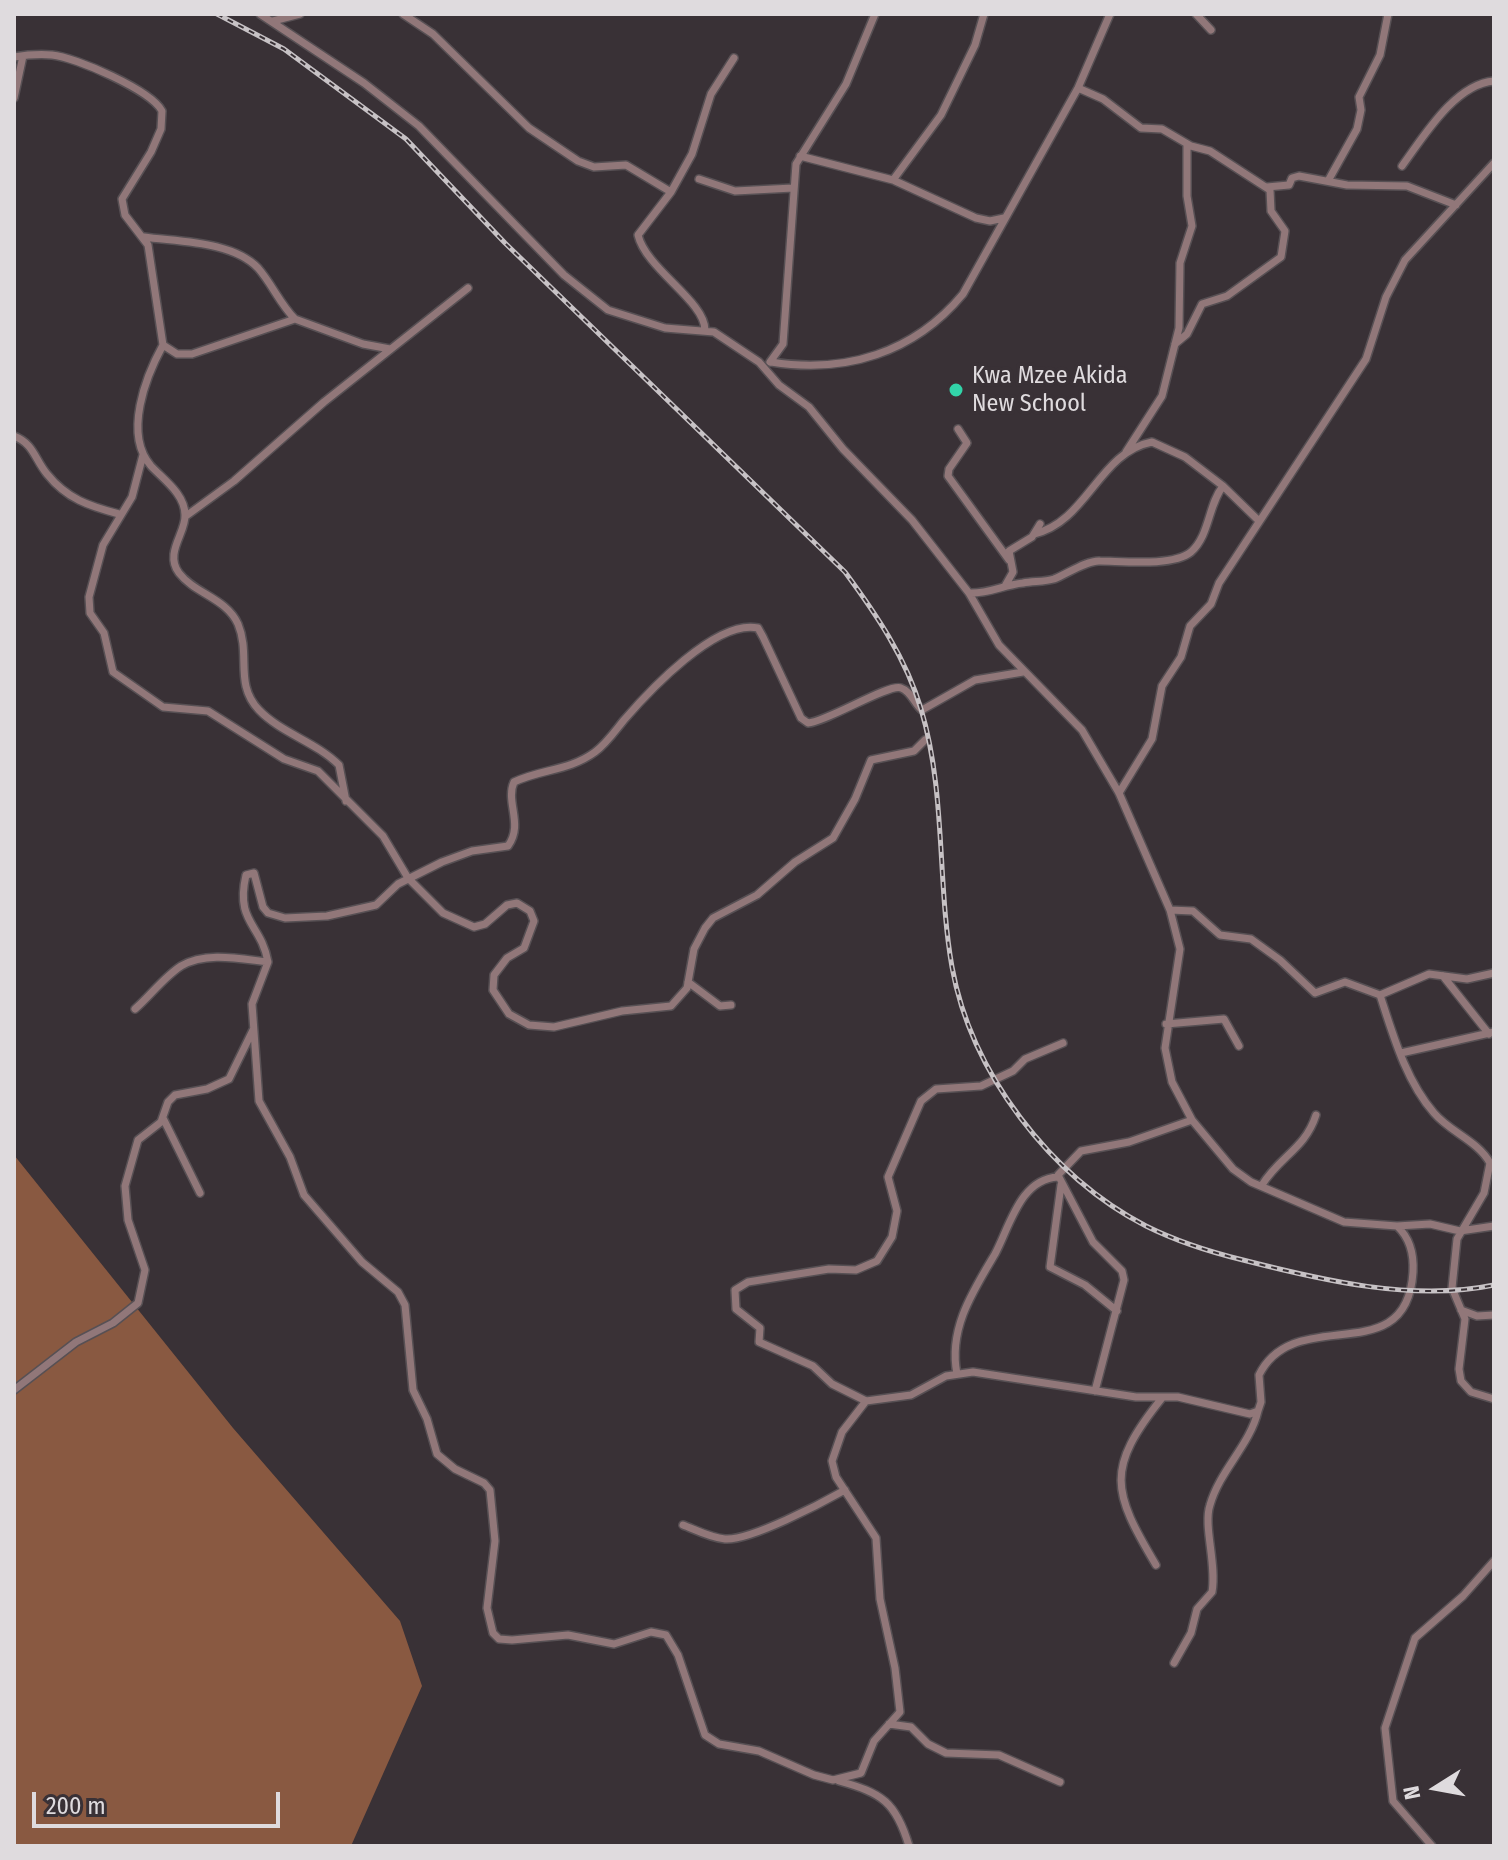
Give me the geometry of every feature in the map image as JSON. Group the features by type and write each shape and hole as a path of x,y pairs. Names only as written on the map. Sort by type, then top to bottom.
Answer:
{"street":[{"path":"260,14 419,126 564,275 608,310 657,326 705,330 721,336 759,362 779,385 809,407 843,449 912,520 969,593 999,645 1082,730 1119,793 1170,910 1180,963 1166,1024 1168,1068 1178,1097 1192,1120 1233,1169 1344,1222 1397,1226 1430,1224 1460,1231 1494,1226"},
{"path":"273,21 300,14"},
{"path":"403,14 433,34 529,128 578,161 594,167 626,165 671,192"},
{"path":"771,362 783,344 794,219 793,188 800,156 817,136 846,84 875,14"},
{"path":"893,180 941,115 975,45 984,14"},
{"path":"759,362 834,364 870,358 904,345 931,328 963,294 1078,88 1110,14"},
{"path":"1196,14 1211,30"},
{"path":"1328,181 1357,129 1361,107 1359,97 1380,55 1388,14"},
{"path":"14,57 54,55 71,60 149,95 158,103 162,120 158,136 122,199 125,215 144,237 152,260 163,345 145,384 140,411 143,455 138,483 103,545 88,606 104,633 113,672 163,707 208,711 284,759 318,771 383,836 408,878 443,913 474,927 485,924 507,905 517,903 530,911 534,921 524,948 507,958 494,975 493,990 509,1014 529,1025 554,1027 622,1011 664,1008 683,995 696,943 713,918 757,895 795,862 833,838 855,799 871,760 914,751 925,740"},
{"path":"14,98 23,56"},
{"path":"705,330 702,317 651,259 638,235 671,192 692,154 711,94 734,58"},
{"path":"1402,166 1433,126 1470,88 1480,82 1494,81"},
{"path":"1078,88 1103,99 1141,128 1162,129 1187,144 1210,151 1267,187 1289,185 1292,178 1299,176 1354,186 1407,186 1456,205"},
{"path":"1004,587 1012,576 1009,560 1012,547 1067,516 1126,452 1162,396 1180,316 1180,263 1192,226 1187,196 1187,144"},
{"path":"800,156 893,180 976,218 990,221 1004,218"},
{"path":"1119,793 1152,739 1162,686 1181,657 1190,626 1211,604 1219,583 1366,359 1386,297 1405,260 1494,163"},
{"path":"699,179 735,191 793,188"},
{"path":"1175,344 1187,334 1202,304 1227,296 1281,257 1285,231 1271,211 1267,187"},
{"path":"144,237 228,251 243,257 256,267 295,319 363,344 390,349"},
{"path":"346,801 339,765 260,711 245,692 245,652 234,617 226,606 188,581 176,566 176,543 186,516 234,481 390,349 468,288"},
{"path":"163,345 177,354 192,354 295,319"},
{"path":"958,429 967,443 949,469 948,476 1009,560"},
{"path":"14,436 31,444 45,472 65,492 83,504 119,514"},
{"path":"1126,452 1152,442 1185,457 1223,486 1259,521"},
{"path":"143,455 175,490 186,516"},
{"path":"969,593 987,594 1004,587 1051,580 1096,561 1133,564 1188,554 1203,534 1213,499 1223,486"},
{"path":"1034,534 1040,524"},
{"path":"909,1846 892,1805 867,1789 790,1767 759,1751 719,1744 705,1735 678,1655 666,1635 651,1632 614,1644 568,1635 499,1639 493,1633 487,1608 495,1550 490,1490 484,1483 446,1463 432,1444 427,1419 413,1390 409,1321 398,1292 362,1262 298,1186 290,1157 259,1101 253,998 268,962 243,910 246,875 254,873 257,877 265,911 285,918 327,916 366,909 384,899 408,878 472,851 508,846 516,825 511,790 514,782 569,768 599,750 695,651 724,635 758,628 801,718 808,723 855,707 894,687 904,689 923,710 975,680 1023,672"},
{"path":"1170,910 1193,911 1220,935 1251,939 1280,960 1309,991 1320,994 1345,982 1380,995 1420,976 1467,979 1494,973"},
{"path":"135,1009 180,967 196,960 238,958 268,962"},
{"path":"1401,1053 1492,1033 1443,976"},
{"path":"688,982 720,1006 731,1005"},
{"path":"1380,995 1409,1075 1435,1114 1471,1142 1490,1163 1484,1193 1460,1231 1452,1293 1465,1319 1459,1369 1461,1381 1471,1392 1494,1399"},
{"path":"1166,1024 1224,1019 1239,1046"},
{"path":"14,1390 76,1342 113,1323 138,1303 145,1270 128,1220 126,1174 139,1138 163,1118 168,1102 175,1095 220,1085 229,1079 254,1028"},
{"path":"1063,1043 1025,1059 1013,1071 981,1086 936,1089 921,1101 888,1177 897,1211 892,1237 877,1261 856,1270 829,1269 748,1282 735,1290 736,1309 760,1328 759,1342 813,1366 832,1384 866,1401 911,1395 934,1381 957,1374 998,1374 1095,1391 1191,1399 1243,1414 1258,1411"},
{"path":"1262,1185 1275,1165 1306,1141 1316,1115"},
{"path":"163,1118 200,1193"},
{"path":"1117,1311 1085,1285 1050,1267 1064,1165 1081,1151 1129,1142 1192,1120"},
{"path":"957,1374 955,1342 981,1275 1023,1197 1044,1178 1060,1181"},
{"path":"1060,1181 1093,1242 1122,1271 1124,1280 1095,1391"},
{"path":"1174,1663 1191,1633 1197,1609 1212,1592 1210,1503 1225,1467 1254,1428 1261,1402 1259,1375 1276,1352 1302,1340 1367,1333 1391,1323 1408,1298 1413,1277 1410,1246 1397,1226"},
{"path":"1461,1310 1477,1316 1494,1315"},
{"path":"1156,1565 1137,1534 1120,1490 1133,1440 1162,1398"},
{"path":"833,1780 861,1773 874,1741 897,1717 900,1706 880,1599 879,1553 867,1520 833,1467 834,1451 842,1432 866,1401"},
{"path":"683,1525 718,1538 736,1538 794,1516 845,1490"},
{"path":"1432,1846 1393,1801 1385,1728 1403,1666 1415,1638 1463,1596 1494,1561"},
{"path":"889,1724 911,1727 928,1744 946,1753 999,1755 1060,1782"}],"shaded area":[{"path":"14,1155 233,1428 400,1621 422,1686 351,1846 14,1846"}],"railway":[{"path":"217,14 284,49 406,139 505,243 845,572 889,637 921,709 929,740 938,805 947,935 962,1007 977,1045 1020,1118 1078,1180 1146,1226 1231,1257 1304,1275 1400,1290 1463,1290 1494,1285"}],"place":[{"name":"Kwa Mzee Akida New School","path":"956,390"}]}
